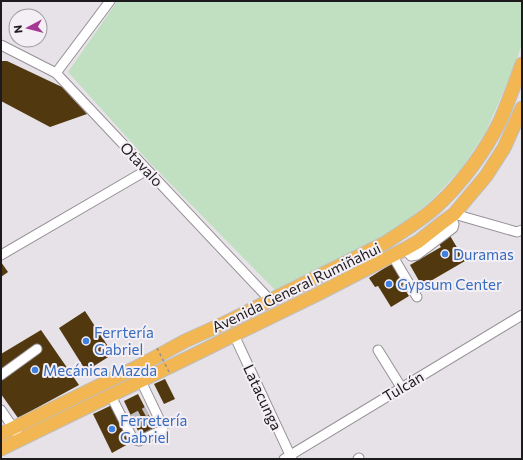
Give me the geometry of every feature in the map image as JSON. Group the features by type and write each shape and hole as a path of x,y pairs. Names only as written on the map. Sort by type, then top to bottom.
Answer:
{"highway":[{"name":"Avenida General Rumiñahui","path":"1,434 143,364 185,341 227,322 386,243 409,227 438,205 453,190 478,158 500,121 522,64"},
{"name":"Avenida General Rumiñahui","path":"1,449 318,294 419,241 452,215 486,176 504,148 522,108"}],"street":[{"path":"56,73 110,1"},
{"name":"Otavalo","path":"1,45 56,73 270,300"},
{"path":"1,255 147,170"},
{"path":"452,215 517,232 522,230"},
{"path":"392,256 418,297"},
{"name":"Tulcán","path":"289,458 401,387 522,315"},
{"name":"Latacunga","path":"234,335 289,458"},
{"path":"1,375 37,349"},
{"path":"378,350 401,387"},
{"path":"111,396 129,421 133,439 139,441 162,430 162,425 150,409 141,381"},
{"path":"1,410 21,440"}],"path":[{"path":"157,348 170,372"}],"green space":[{"path":"117,1 522,1 522,44 515,64 485,133 462,168 433,199 400,226 361,249 275,290 151,164 68,72"}],"building":[{"path":"1,61 7,61 62,87 87,114 50,127 1,101"},
{"name":"Duramas","path":"449,234 465,261 422,286 410,265 441,247 437,241"},
{"path":"1,262 8,272 1,277"},
{"name":"Gypsum Center","path":"394,262 407,282 402,285 409,296 391,307 378,286 375,287 369,278"},
{"name":"Ferrtería Gabriel","path":"85,311 113,354 86,371 59,328"},
{"name":"Mecánica Mazda","path":"41,330 79,385 18,418 1,394 1,354"},
{"path":"165,379 175,399 164,404 154,384"},
{"path":"138,394 155,427 140,435 124,401"},
{"name":"Ferretería Gabriel","path":"112,405 130,443 112,453 93,414"}],"tunnel":[{"path":"132,419 147,411"}],"place":[{"name":"Duramas","path":"445,254"},
{"name":"Gypsum Center","path":"389,284"},
{"name":"Ferrtería Gabriel","path":"86,341"},
{"name":"Mecánica Mazda","path":"35,370"},
{"name":"Ferretería Gabriel","path":"112,429"}]}
